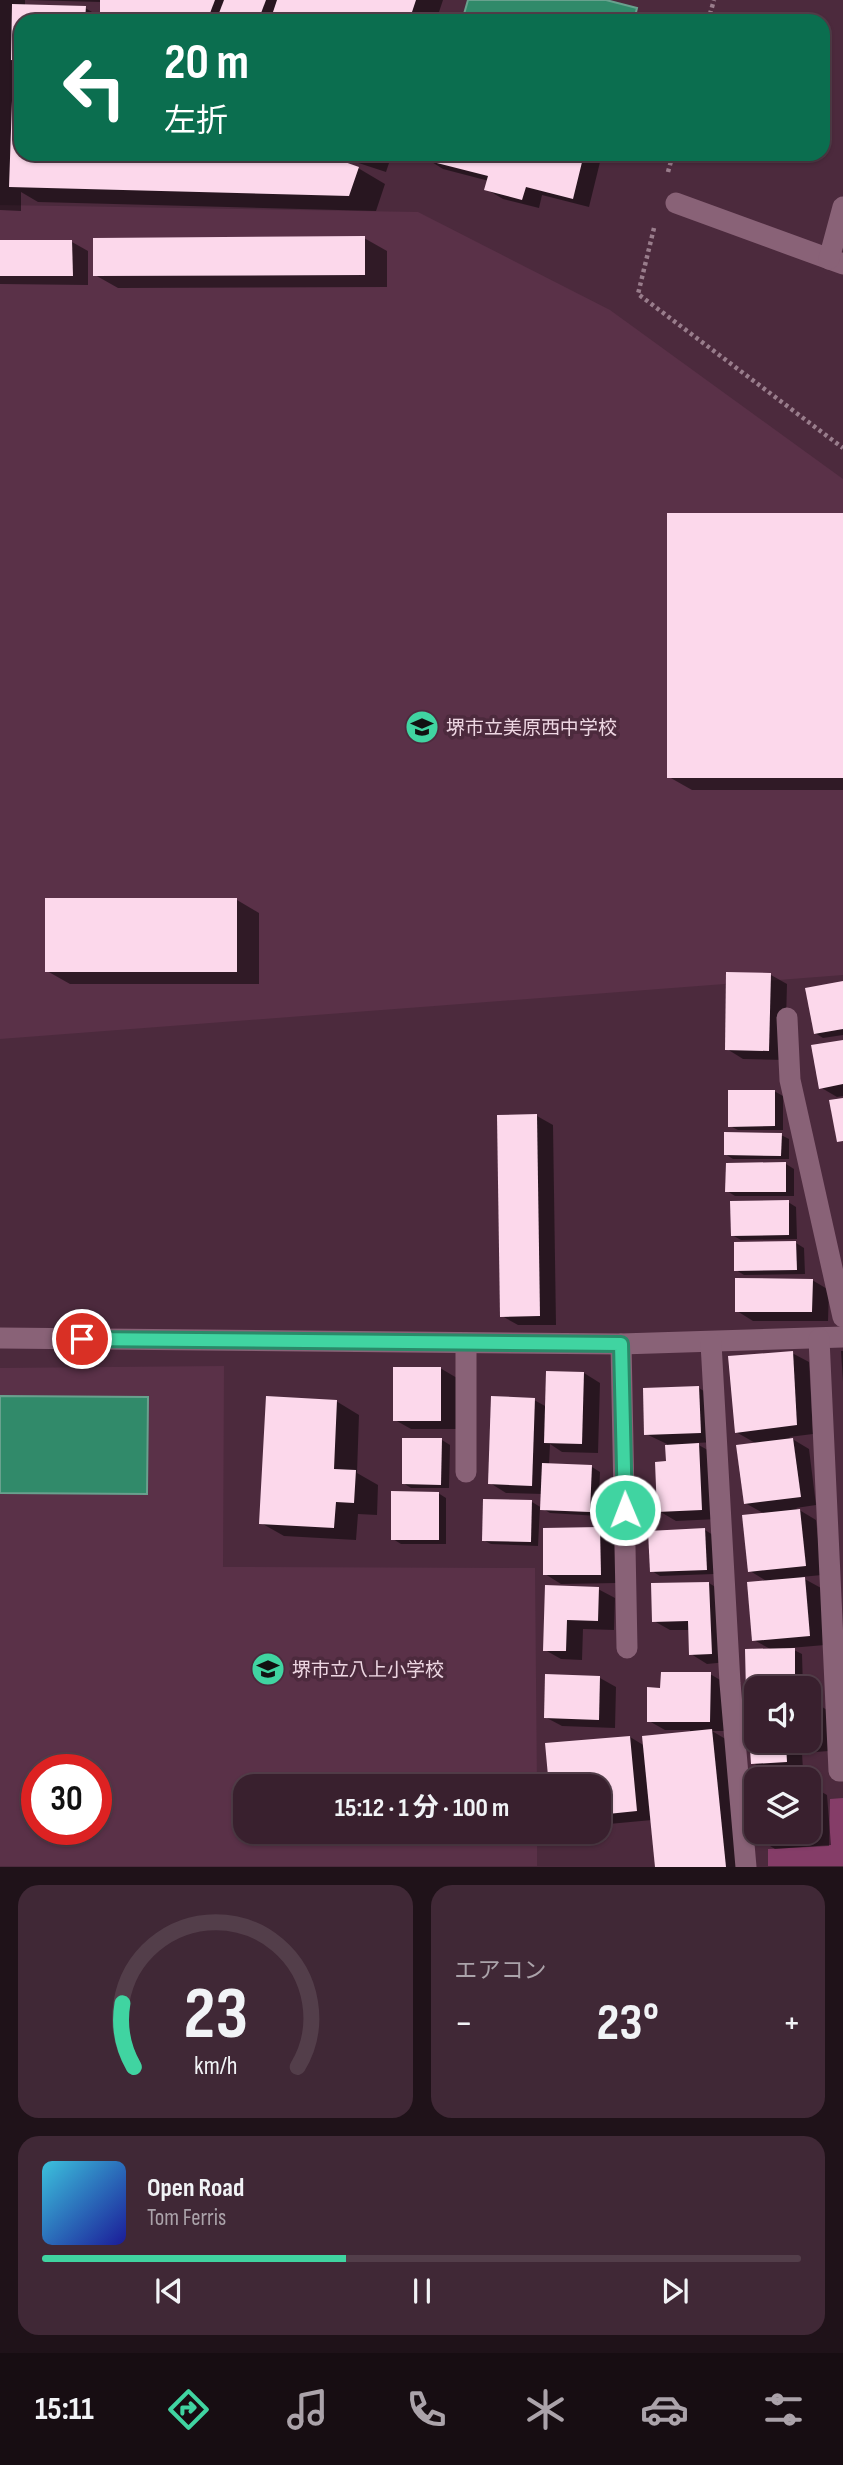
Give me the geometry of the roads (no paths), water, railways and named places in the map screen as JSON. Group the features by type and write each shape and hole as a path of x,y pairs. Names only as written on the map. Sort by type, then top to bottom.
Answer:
{"street":[{"path":"676,203 836,261 843,206"},
{"path":"787,1018 790,1080 843,1317"},
{"path":"0,1338 621,1344 843,1337"},
{"path":"819,1339 839,1771 843,1771"},
{"path":"466,1343 466,1472"},
{"path":"711,1343 730,1683 746,1867"},
{"path":"621,1344 627,1648"}],"place":[{"name":"堺市立美原西中学校","path":"422,727"},
{"name":"堺市立八上小学校","path":"268,1669"}]}
